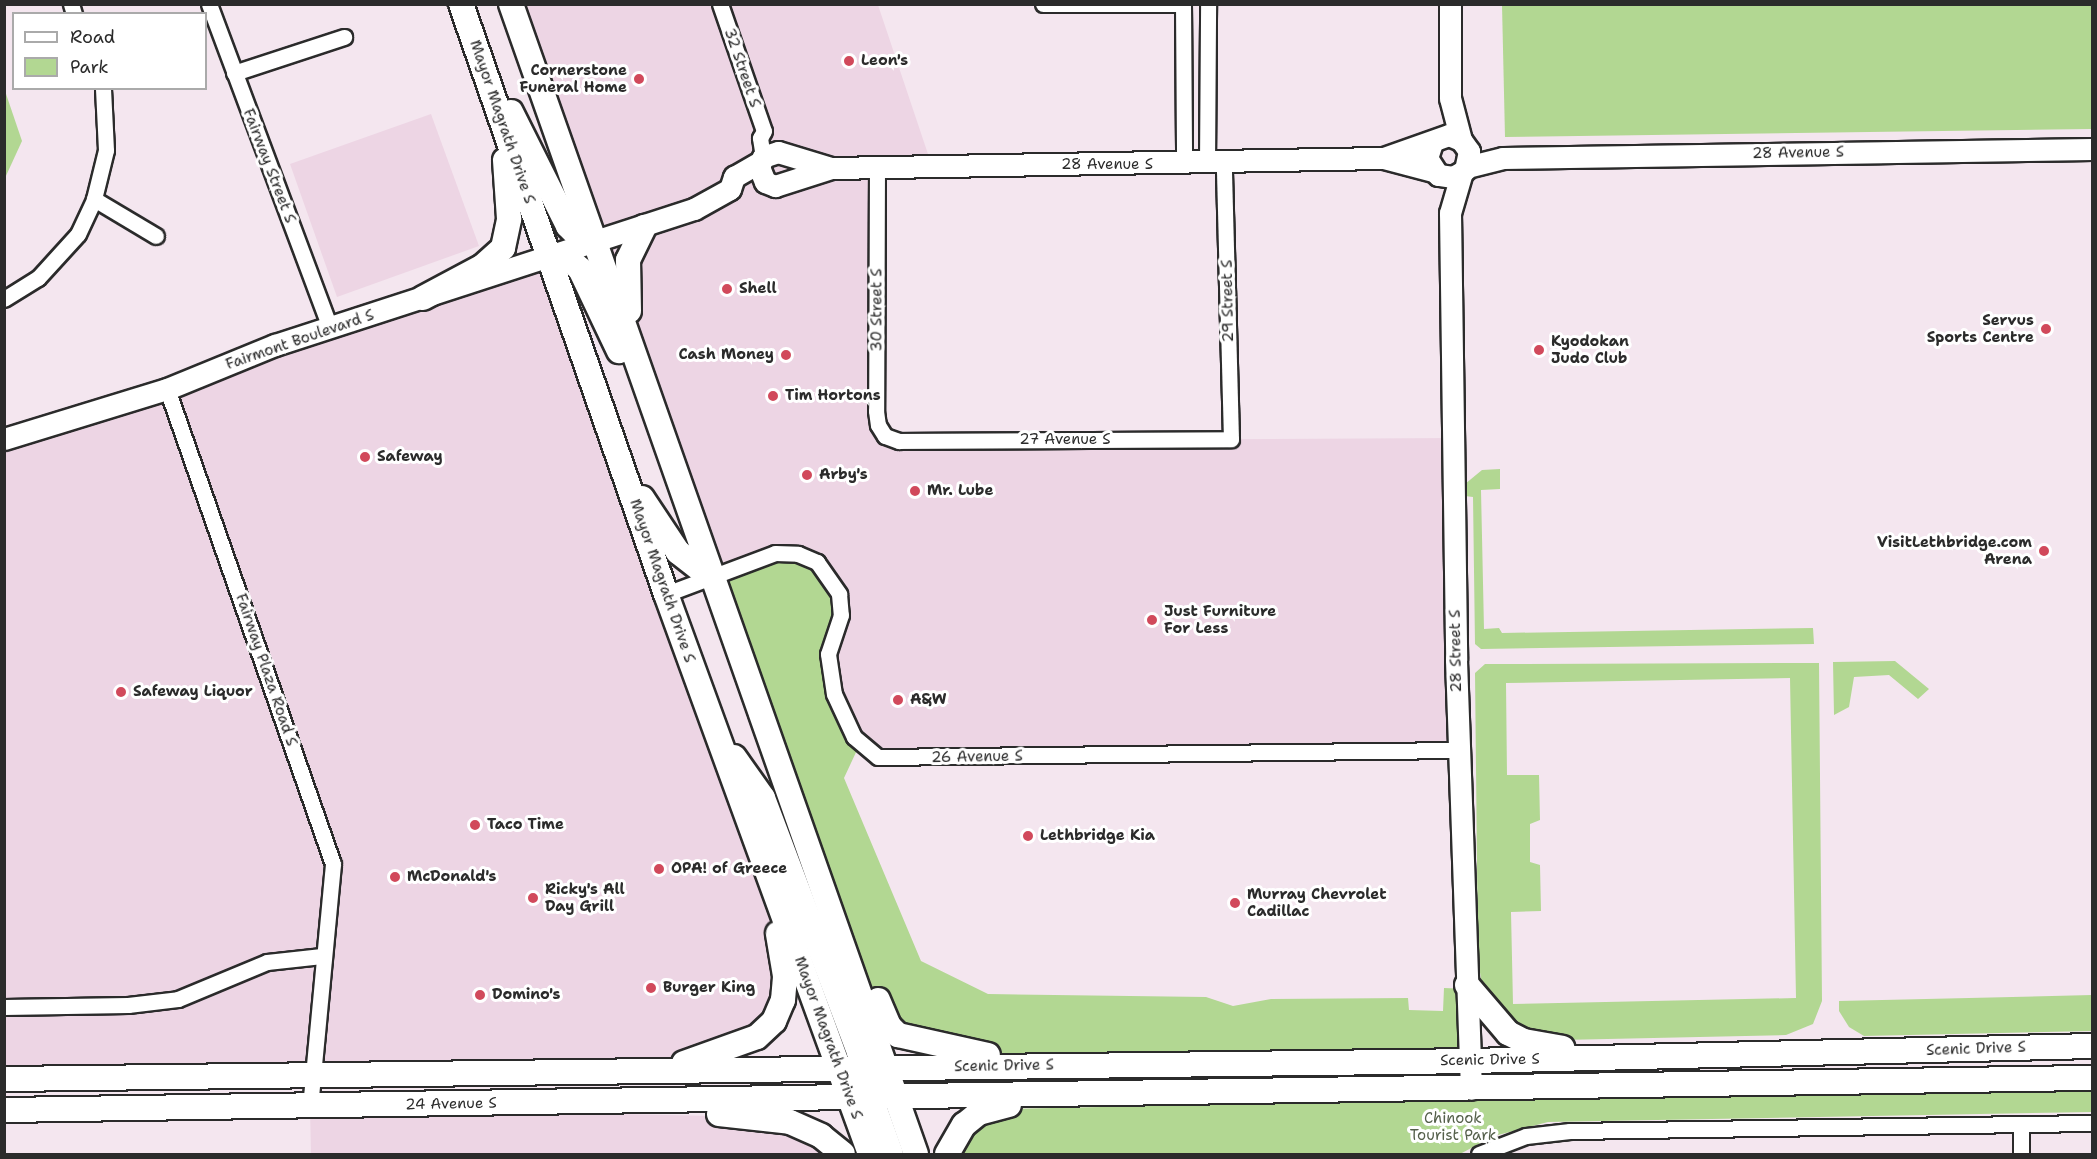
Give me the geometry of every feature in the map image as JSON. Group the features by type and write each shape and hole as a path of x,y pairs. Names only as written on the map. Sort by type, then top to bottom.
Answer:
{"main road":[{"path":"511,4 596,242 710,577 816,865 877,1068 881,1090 898,1098 916,1155"},
{"path":"465,16 568,226 579,237 596,242"},
{"name":"Mayor Magrath Drive S","path":"465,16 666,594 839,1068"},
{"path":"423,298 483,266 507,242 508,192 500,119"},
{"path":"642,379 625,281 628,260 644,227"},
{"path":"549,257 571,261 580,269 666,450"},
{"path":"622,467 678,552 710,577"},
{"path":"716,733 763,798 877,1068"},
{"path":"816,865 889,1026 898,1035 975,1054 1152,1064"},
{"path":"662,1070 757,1037 774,1021 783,1000 785,976 769,876"},
{"path":"1467,986 1489,1016 1515,1037 1605,1058"},
{"name":"Scenic Drive S","path":"877,1068 1470,1061 2092,1046"},
{"path":"839,1068 856,1077 861,1099 891,1155"},
{"name":"24 Avenue S","path":"4,1079 877,1068"},
{"name":"Scenic Drive S","path":"898,1098 2092,1078"},
{"path":"947,1155 964,1125 979,1113 1077,1096"},
{"name":"24 Avenue S","path":"4,1110 898,1098"},
{"name":"Mayor Magrath Drive S","path":"861,1099 870,1155"},
{"path":"468,1103 757,1117 790,1122 821,1136 843,1155"}],"street":[{"name":"Fairway Street S","path":"209,4 330,328"},
{"name":"32 Street S","path":"720,4 764,131 771,132 771,162"},
{"path":"1043,4 1182,4 1185,164"},
{"name":"29 Street S","path":"1208,4 1231,439"},
{"path":"1450,4 1450,98 1469,158 1450,213"},
{"path":"234,73 344,37"},
{"path":"4,299 38,278 78,234 94,199 106,150 103,90"},
{"path":"1450,98 1427,158 1450,213"},
{"path":"1384,158 1449,135 1503,158"},
{"name":"28 Avenue S","path":"1503,158 2092,148"},
{"path":"1384,158 1453,177 1464,169 1503,158"},
{"name":"28 Avenue S","path":"771,162 793,167 790,179 831,168 1216,164 1384,158"},
{"name":"28 Avenue S","path":"596,242 694,209 730,189 740,191 771,162 817,161 831,168"},
{"name":"30 Street S","path":"877,167 876,411 878,425 885,436 899,441"},
{"path":"94,199 156,236"},
{"name":"28 Street S","path":"1450,213 1459,750 1471,1089"},
{"name":"Fairmont Boulevard S","path":"4,439 167,389 330,328 596,242"},
{"name":"Fairway Plaza Road S","path":"167,389 333,864 322,956 310,1107"},
{"name":"27 Avenue S","path":"899,441 1231,439"},
{"name":"26 Avenue S","path":"666,594 776,553 808,558 830,576 839,594 841,615 828,654 828,674 845,724 864,749 878,757 1459,750"},
{"path":"4,1007 128,1005 178,999 267,962 322,956"},
{"path":"1479,1155 1526,1136 1570,1131 2092,1123"},
{"path":"2021,1124 2021,1155"}],"shaded area":[{"path":"512,5 878,5 932,166 878,167 876,411 885,436 1066,440 1454,438 1459,750 878,757 710,577"},
{"path":"431,114 479,246 337,297 290,164"},
{"path":"549,257 769,876 784,989 757,1037 662,1070 5,1079 4,439"},
{"path":"310,1107 757,1117 842,1154 311,1154"}],"green space":[{"path":"1502,5 2092,5 2092,129 1505,137"},
{"path":"4,88 22,141 5,178 4,178"},
{"path":"1500,469 1500,489 1481,490 1484,629 1499,628 1502,633 1813,628 1814,644 1481,649 1475,644 1473,497 1465,496 1465,484 1482,470"},
{"path":"798,554 839,594 828,654 858,748 844,778 921,961 988,994 1206,997 1233,1006 1271,999 1408,998 1409,1010 1443,1011 1444,988 1468,989 1470,1061 996,1056 889,1026 816,865 710,577"},
{"path":"1895,661 1929,689 1918,699 1889,675 1854,677 1849,707 1834,715 1833,662"},
{"path":"1819,663 1822,1001 1813,1024 1786,1035 1537,1039 1493,1008 1481,979 1478,960 1475,673 1485,664","holes":["1790,678 1796,998 1513,1004 1511,912 1541,911 1540,865 1530,862 1530,824 1540,820 1539,775 1507,775 1506,683"]},
{"path":"2092,995 2092,1031 1864,1036 1849,1027 1839,1011 1839,1001"},
{"name":"Chinook Tourist Park","path":"2092,1086 2092,1112 1548,1122 1494,1136 1460,1154 953,1154 972,1128 1008,1109"}],"place":[{"name":"Leon's","path":"849,61"},
{"name":"Cornerstone Funeral Home","path":"639,79"},
{"name":"Shell","path":"727,289"},
{"name":"Servus Sports Centre","path":"2046,329"},
{"name":"Kyodokan Judo Club","path":"1539,350"},
{"name":"Cash Money","path":"786,355"},
{"name":"Tim Hortons","path":"773,396"},
{"name":"Safeway","path":"365,457"},
{"name":"Arby's","path":"807,475"},
{"name":"Mr. Lube","path":"915,491"},
{"name":"VisitLethbridge.com Arena","path":"2044,551"},
{"name":"Just Furniture For Less","path":"1152,620"},
{"name":"Safeway Liquor","path":"121,692"},
{"name":"A&W","path":"898,700"},
{"name":"Taco Time","path":"475,825"},
{"name":"Lethbridge Kia","path":"1028,836"},
{"name":"OPA! of Greece","path":"659,869"},
{"name":"McDonald's","path":"395,877"},
{"name":"Ricky's All Day Grill","path":"533,898"},
{"name":"Murray Chevrolet Cadillac","path":"1235,903"},
{"name":"Burger King","path":"651,988"},
{"name":"Domino's","path":"480,995"}]}
